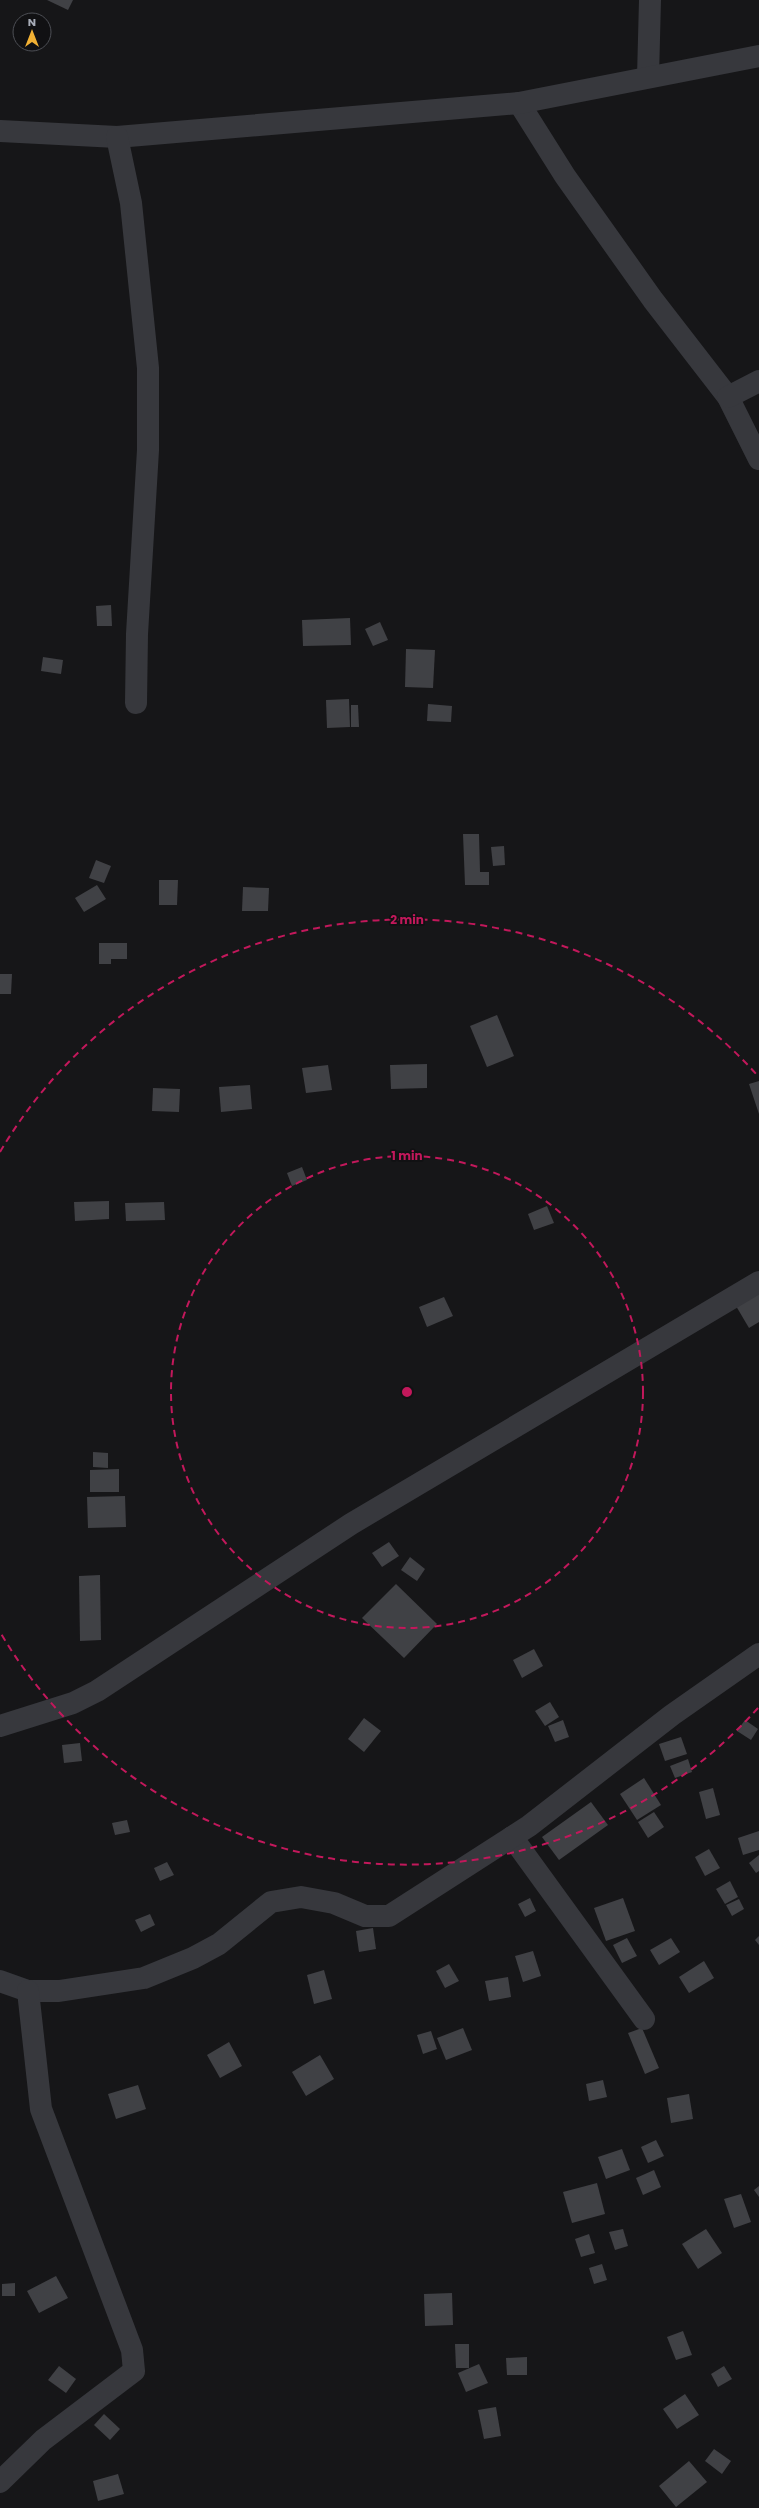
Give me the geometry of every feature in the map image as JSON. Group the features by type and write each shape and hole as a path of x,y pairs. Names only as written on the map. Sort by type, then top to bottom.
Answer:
{"street":[{"path":"648,77 650,0"},
{"path":"0,131 117,137 519,102 759,56"},
{"path":"519,102 565,176 644,288 728,397 759,459"},
{"path":"117,137 131,203 148,368 148,450 137,634 136,703"},
{"path":"728,397 759,381"},
{"path":"0,1726 73,1703 97,1691 351,1524 759,1282"},
{"path":"0,1981 28,1991 59,1991 144,1978 193,1958 218,1944 271,1902 301,1897 334,1903 365,1916 389,1916 512,1837 672,1715 759,1654"},
{"path":"512,1837 644,2019"},
{"path":"0,2482 43,2440 134,2371 132,2350 41,2109 28,1991"}],"building":[{"path":"47,0 73,0 68,10"},
{"path":"111,605 112,626 97,626 96,606"},
{"path":"350,618 351,645 303,646 302,620"},
{"path":"380,622 388,640 373,646 365,629"},
{"path":"406,649 435,650 433,688 405,687"},
{"path":"43,657 63,660 61,674 41,671"},
{"path":"349,699 350,727 327,728 326,700"},
{"path":"428,704 452,706 451,722 427,721"},
{"path":"351,705 358,705 359,727 351,727"},
{"path":"463,834 479,834 480,872 489,872 489,885 465,885"},
{"path":"504,846 505,865 493,866 491,847"},
{"path":"96,860 111,866 104,883 89,878"},
{"path":"159,880 178,880 177,905 159,905"},
{"path":"97,885 106,899 84,912 75,898"},
{"path":"243,887 269,888 268,911 242,911"},
{"path":"99,943 127,943 127,959 111,959 111,964 99,964"},
{"path":"0,974 12,974 11,994 0,994"},
{"path":"497,1015 514,1056 487,1067 470,1026"},
{"path":"427,1064 427,1088 391,1089 390,1065"},
{"path":"328,1065 332,1090 306,1093 302,1068"},
{"path":"759,1081 759,1114 749,1084"},
{"path":"250,1085 252,1109 221,1112 219,1087"},
{"path":"153,1088 180,1089 179,1112 152,1111"},
{"path":"302,1167 307,1180 292,1186 287,1173"},
{"path":"109,1201 109,1219 75,1221 74,1202"},
{"path":"164,1202 165,1220 126,1221 125,1203"},
{"path":"547,1206 554,1223 534,1230 528,1214"},
{"path":"759,1293 759,1322 749,1328 736,1306"},
{"path":"444,1297 453,1316 427,1327 419,1307"},
{"path":"93,1452 108,1453 108,1468 93,1467"},
{"path":"119,1469 119,1492 90,1492 90,1470"},
{"path":"125,1496 126,1527 88,1528 87,1497"},
{"path":"389,1542 399,1556 382,1567 372,1553"},
{"path":"410,1557 425,1569 417,1581 401,1570"},
{"path":"100,1575 101,1640 80,1641 79,1576"},
{"path":"396,1584 437,1624 404,1658 362,1618"},
{"path":"534,1649 543,1666 522,1678 513,1660"},
{"path":"550,1702 559,1717 545,1726 535,1711"},
{"path":"364,1718 381,1731 364,1752 348,1739"},
{"path":"563,1720 569,1737 555,1742 548,1726"},
{"path":"745,1720 758,1729 751,1740 737,1731"},
{"path":"681,1737 687,1754 665,1761 659,1744"},
{"path":"80,1743 82,1761 64,1763 62,1745"},
{"path":"688,1759 692,1772 675,1778 670,1766"},
{"path":"644,1778 661,1805 637,1820 620,1794"},
{"path":"713,1788 720,1815 706,1819 699,1792"},
{"path":"591,1802 608,1825 559,1860 542,1837"},
{"path":"654,1812 664,1827 648,1838 638,1822"},
{"path":"127,1820 130,1832 115,1835 112,1823"},
{"path":"759,1831 759,1850 743,1855 738,1838"},
{"path":"709,1849 720,1868 705,1876 695,1857"},
{"path":"759,1855 759,1871 756,1873 749,1863"},
{"path":"167,1862 174,1875 160,1881 154,1868"},
{"path":"730,1881 738,1897 725,1904 716,1889"},
{"path":"530,1898 536,1911 525,1917 518,1904"},
{"path":"623,1898 635,1931 606,1941 594,1908"},
{"path":"739,1899 744,1909 732,1916 726,1905"},
{"path":"150,1914 155,1925 141,1932 135,1920"},
{"path":"373,1928 376,1949 359,1952 356,1931"},
{"path":"759,1936 759,1945 755,1940"},
{"path":"627,1938 637,1956 622,1963 613,1945"},
{"path":"671,1938 680,1952 659,1965 650,1950"},
{"path":"533,1951 541,1976 523,1982 515,1956"},
{"path":"704,1961 714,1978 689,1993 679,1977"},
{"path":"449,1964 459,1981 445,1988 436,1971"},
{"path":"324,1970 332,1999 314,2004 307,1975"},
{"path":"508,1977 511,1997 489,2001 485,1981"},
{"path":"463,2028 472,2050 446,2060 437,2038"},
{"path":"642,2028 659,2068 645,2074 628,2033"},
{"path":"431,2031 437,2049 423,2054 417,2035"},
{"path":"229,2042 242,2066 220,2078 207,2055"},
{"path":"320,2055 334,2079 306,2096 292,2072"},
{"path":"603,2080 607,2097 589,2101 586,2084"},
{"path":"138,2085 146,2109 116,2119 108,2094"},
{"path":"689,2094 693,2119 671,2123 667,2098"},
{"path":"656,2140 664,2156 648,2163 641,2147"},
{"path":"622,2149 630,2170 606,2179 598,2157"},
{"path":"654,2170 661,2187 643,2195 636,2178"},
{"path":"597,2183 605,2214 572,2223 563,2192"},
{"path":"759,2186 759,2197 754,2190"},
{"path":"741,2194 751,2222 734,2228 724,2199"},
{"path":"623,2229 628,2246 615,2250 609,2232"},
{"path":"706,2229 722,2253 698,2269 682,2244"},
{"path":"589,2234 595,2253 581,2257 575,2239"},
{"path":"602,2264 607,2280 594,2284 589,2268"},
{"path":"56,2276 68,2298 39,2313 27,2291"},
{"path":"15,2283 15,2296 2,2296 2,2284"},
{"path":"452,2293 453,2325 425,2326 424,2294"},
{"path":"683,2331 692,2355 676,2360 667,2337"},
{"path":"455,2344 469,2344 469,2368 456,2368"},
{"path":"527,2357 527,2375 507,2375 506,2358"},
{"path":"479,2364 488,2383 466,2392 458,2373"},
{"path":"59,2366 76,2379 66,2393 48,2380"},
{"path":"724,2366 732,2379 718,2387 711,2374"},
{"path":"685,2394 699,2415 677,2429 663,2409"},
{"path":"496,2407 501,2436 484,2439 478,2410"},
{"path":"104,2414 120,2429 110,2440 94,2425"},
{"path":"714,2449 731,2461 722,2474 705,2461"},
{"path":"689,2461 707,2482 676,2507 659,2486"},
{"path":"118,2474 124,2494 98,2501 93,2481"}]}
